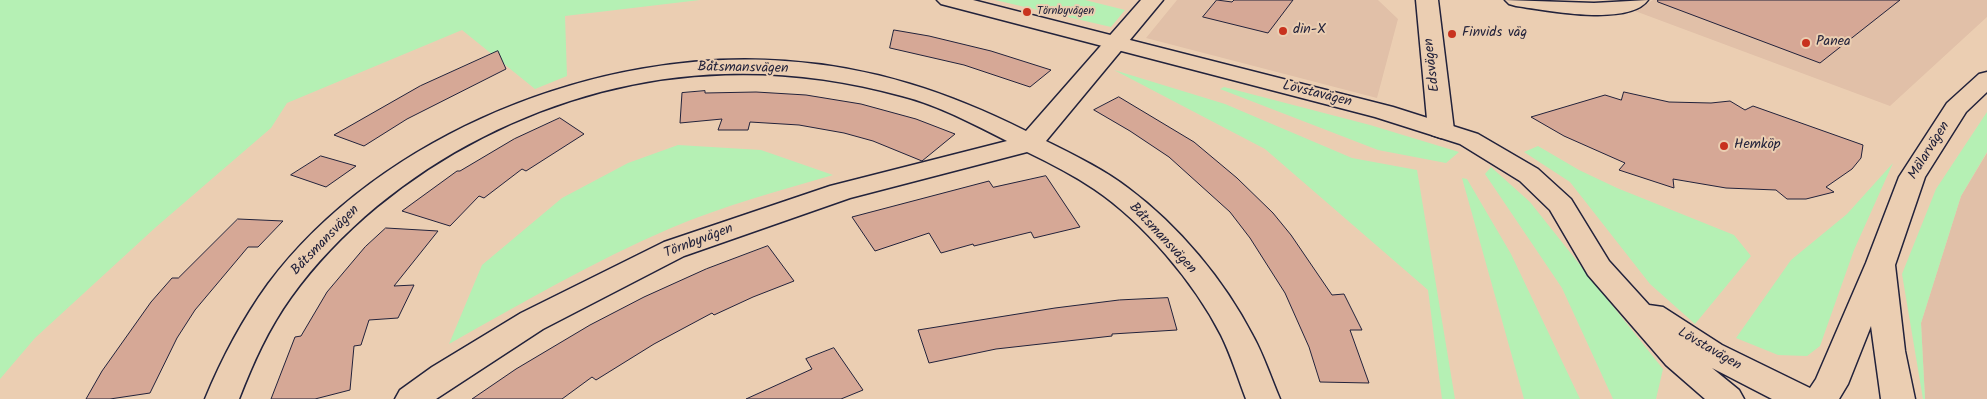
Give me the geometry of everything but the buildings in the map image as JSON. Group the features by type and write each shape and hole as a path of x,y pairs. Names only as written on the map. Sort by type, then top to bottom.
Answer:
{"street":[{"name":"Lövstavägen","path":"948,0 1384,112 1469,140 1529,175 1561,205 1598,268 1623,294 1652,332 1677,357 1727,399"},
{"path":"1030,143 1152,0"},
{"name":"Edsvägen","path":"1427,0 1441,130"},
{"path":"1516,0 1594,9 1625,7 1637,0"},
{"name":"Båtsmansvägen","path":"222,399 231,372 265,310 304,260 352,211 402,174 454,142 515,112 583,88 655,71 718,66 786,68 842,76 911,90 972,114 1070,162 1130,203 1184,259 1232,327 1263,399"},
{"name":"Mälarvägen","path":"1808,399 1831,384 1881,264 1912,177 1956,108 1987,79"},
{"name":"Törnbyvägen","path":"412,399 444,376 532,321 674,249 840,192 1030,143"},
{"name":"Mälarvägen","path":"1881,264 1889,351 1898,399"},
{"name":"Lövstavägen","path":"1623,294 1667,326 1711,353 1808,399"}],"shaded area":[{"path":"1177,0 1378,0 1398,19 1377,98 1146,38"},
{"path":"1653,0 1987,0 1987,17 1890,106 1635,11"},
{"path":"1987,153 1987,399 1925,399 1921,323 1961,196"}],"green space":[{"path":"0,0 700,0 565,16 567,76 535,89 462,30 287,103 271,128 156,227 35,338 0,379"},
{"path":"995,0 1085,0 1125,10 1111,27"},
{"path":"1114,70 1225,104 1352,158 1417,170 1455,399 1442,399 1428,290 1265,149"},
{"path":"1224,87 1370,125 1459,152 1446,163 1378,150 1220,89"},
{"path":"1987,112 1987,152 1961,196 1921,323 1925,399 1923,399 1902,274 1936,189"},
{"path":"678,145 761,150 833,175 731,206 671,228 586,268 449,344 482,265 562,198 628,163"},
{"path":"1538,146 1579,170 1617,188 1734,235 1751,256 1695,324 1650,284 1570,182 1524,152"},
{"path":"1893,163 1854,250 1820,346 1807,356 1778,355 1736,338 1791,260 1847,214"},
{"path":"1491,167 1530,202 1663,369 1656,399 1613,399 1562,288 1485,174"},
{"path":"1462,178 1467,179 1511,254 1580,399 1524,399"}],"place":[{"name":"Törnbyvägen","path":"1027,12"},
{"name":"din-X","path":"1283,31"},
{"name":"Finvids väg","path":"1452,34"},
{"name":"Panea","path":"1806,43"},
{"name":"Hemköp","path":"1724,146"}]}
